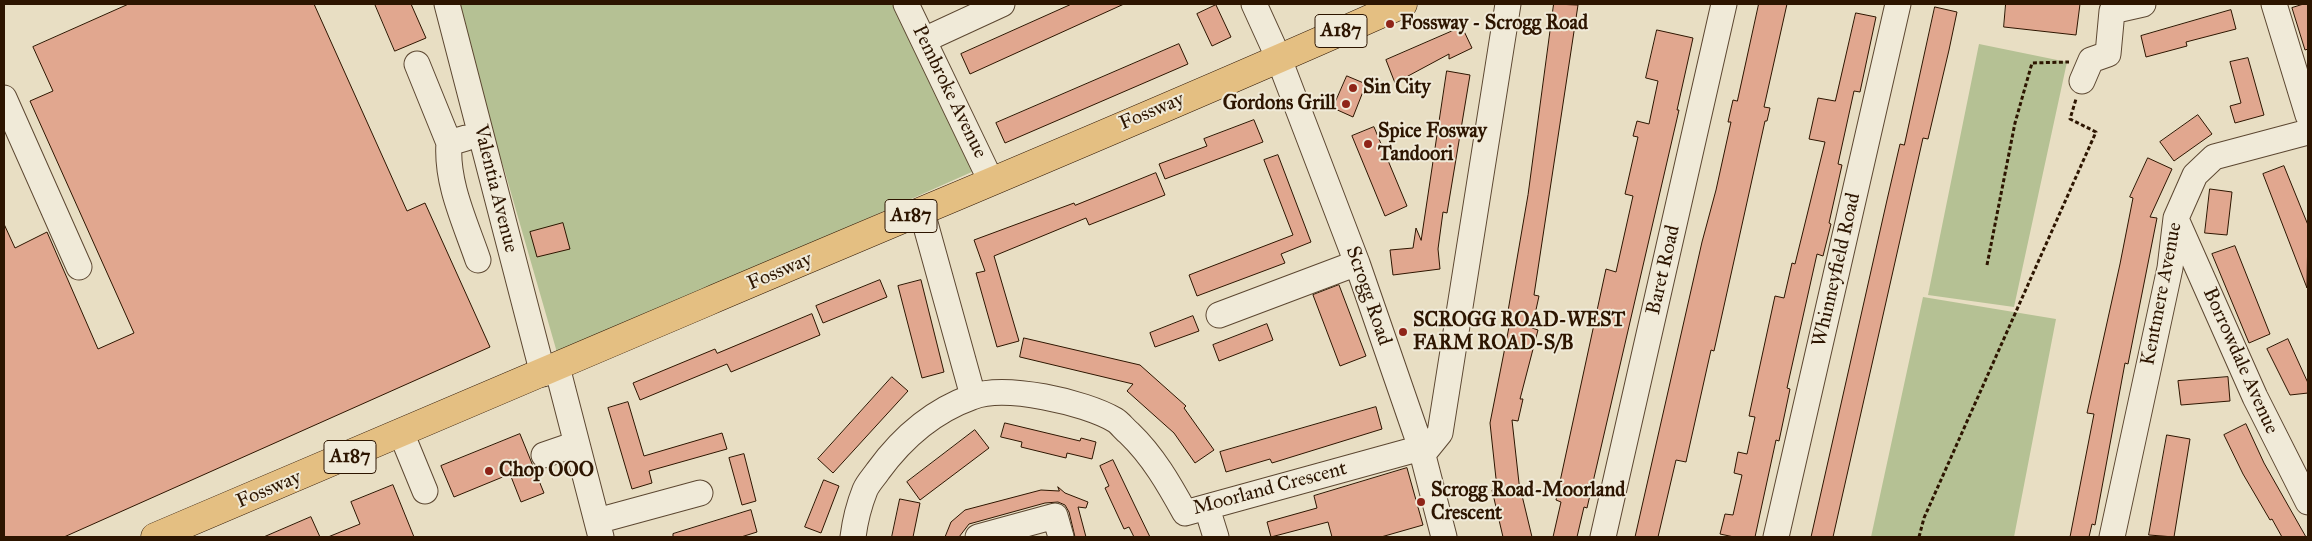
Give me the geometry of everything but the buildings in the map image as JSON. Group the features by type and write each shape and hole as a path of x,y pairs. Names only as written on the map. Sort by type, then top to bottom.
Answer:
{"main road":[{"name":"Fossway","path":"155,537 402,435 1403,4"}],"street":[{"name":"Valentia Avenue","path":"447,4 481,134 550,370 576,444 599,529"},
{"name":"Pembroke Avenue","path":"906,4 991,181"},
{"path":"924,40 1002,4"},
{"name":"Scrogg Road","path":"1254,4 1279,59 1357,263 1422,451 1444,537"},
{"name":"Baret Road","path":"1603,537 1724,4"},
{"name":"Whinneyfield Road","path":"1776,537 1898,4"},
{"path":"2086,71 2108,54 2112,12 2143,4"},
{"path":"2274,4 2308,115"},
{"path":"1422,451 1440,433 1505,7"},
{"path":"417,64 449,143 448,161 450,176 478,260"},
{"path":"4,98 79,267"},
{"name":"Kentmere Avenue","path":"2112,537 2170,268 2176,218 2195,175 2214,158 2308,132"},
{"path":"449,143 481,134"},
{"path":"922,212 973,396"},
{"name":"Borrowdale Avenue","path":"2176,218 2255,397 2308,502"},
{"path":"1219,315 1357,263"},
{"name":"Moorland Crescent","path":"853,537 856,519 866,488 890,455 906,438 934,415 973,396 1000,393 1034,395 1076,405 1116,420 1139,443 1162,472 1185,513 1422,451"},
{"path":"402,435 425,491"},
{"path":"544,455 576,444"},
{"path":"599,529 700,493"},
{"path":"1207,508 1216,537"},
{"path":"978,537 1055,516 1060,537"}],"path":[{"path":"1919,537 1924,518 2096,132 2070,119 2086,71 2032,63 2015,123 1987,265"}],"green space":[{"path":"451,4 901,4 983,167 558,356 505,172"},
{"path":"1979,44 2067,62 2014,307 1928,295"},
{"path":"1923,297 2056,319 2014,537 1871,537"}],"place":[{"name":"Fossway - Scrogg Road","path":"1390,24"},
{"name":"Sin City","path":"1353,88"},
{"name":"Gordons Grill","path":"1346,104"},
{"name":"Spice Fosway Tandoori","path":"1368,144"},
{"name":"SCROGG ROAD-WEST FARM ROAD-S/B","path":"1403,332"},
{"name":"Chop OOO","path":"489,471"},
{"name":"Scrogg Road-Moorland Crescent","path":"1421,502"}]}
